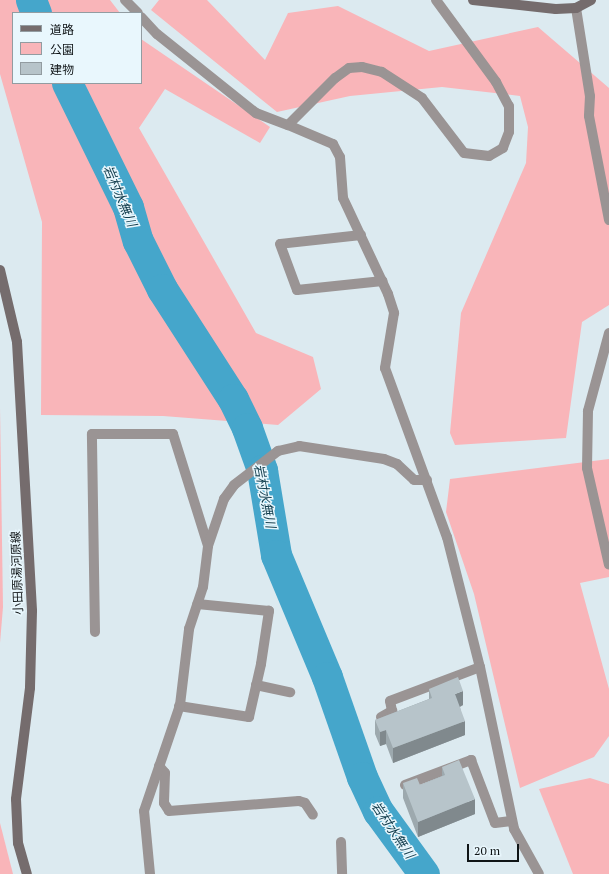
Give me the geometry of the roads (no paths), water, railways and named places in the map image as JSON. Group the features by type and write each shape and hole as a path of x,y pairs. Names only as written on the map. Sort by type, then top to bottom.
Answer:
{"main road":[{"path":"473,0 540,8 576,8 591,0"},
{"name":"小田原湯河原線","path":"0,270 17,342 32,611 30,688 16,799 18,843 27,874"}],"street":[{"path":"126,0 137,12"},
{"path":"288,125 335,78 349,68 362,67 382,72 422,98 464,153 489,156 503,148 509,132 509,106 496,82 436,0"},
{"path":"529,0 540,8"},
{"path":"576,8 590,96 589,116 609,220"},
{"path":"142,18 157,34 256,113 333,144 340,157 343,198 382,281 394,313 385,368 447,537 480,667 512,821 539,874"},
{"path":"361,235 280,244 297,290 382,281"},
{"path":"609,333 588,411 587,468 609,565"},
{"path":"95,632 92,434 173,434 208,546"},
{"path":"150,874 144,811 179,706 189,629 198,604 208,546 224,499 244,476 278,451 299,446 384,459 397,464 414,480 427,480"},
{"path":"179,706 249,717 256,685 269,611 198,604"},
{"path":"381,716 392,711 390,701 480,667"},
{"path":"256,685 290,692"},
{"path":"405,785 471,760 495,823 512,821"},
{"path":"159,766 165,773 164,803 169,811 299,801 305,803 313,814"},
{"path":"341,842 342,874"}],"waterway":[{"name":"岩村水無川","path":"31,0 36,12"},
{"name":"岩村水無川","path":"67,84 128,207 138,241 162,289 233,399 247,428 262,470 276,555 327,677 362,777 378,811 424,874"}]}
